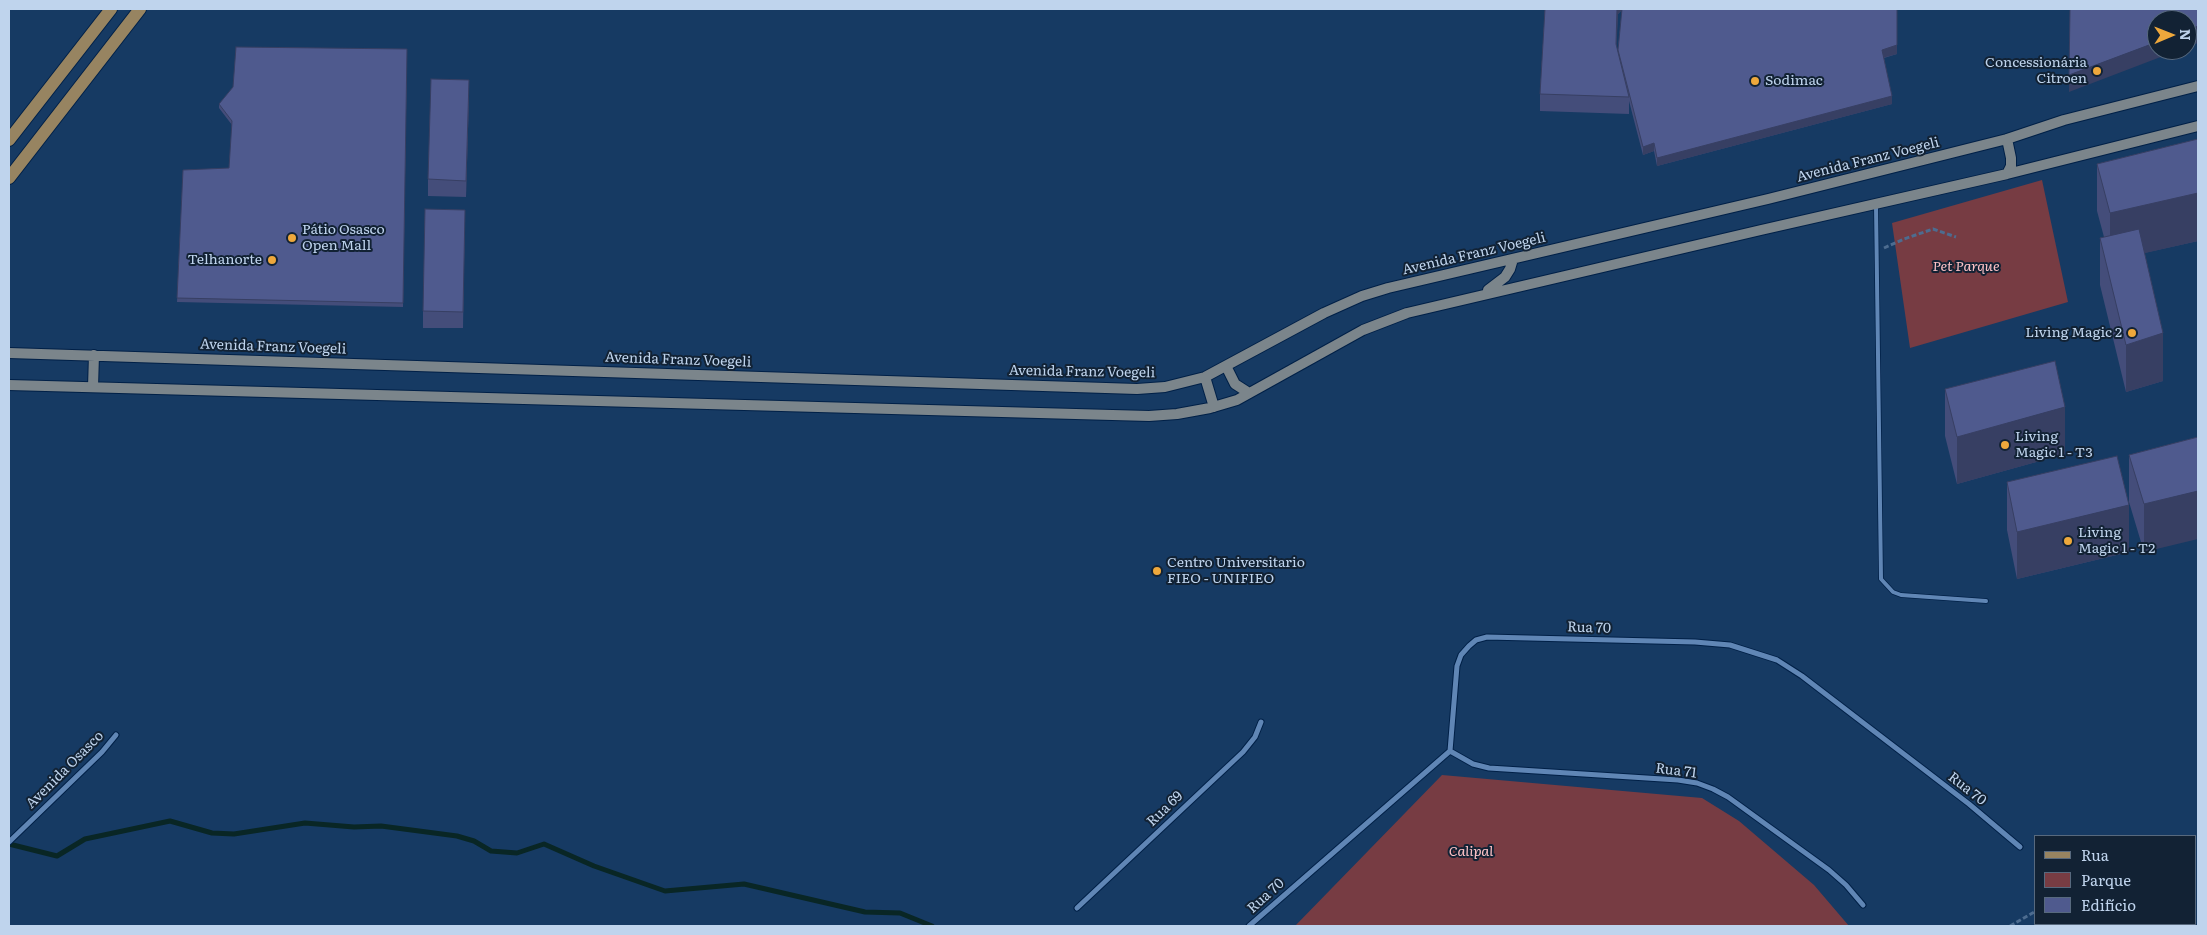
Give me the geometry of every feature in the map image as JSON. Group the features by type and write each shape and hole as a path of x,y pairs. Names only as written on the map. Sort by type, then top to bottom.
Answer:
{"main road":[{"path":"9,140 111,9"},
{"path":"9,178 140,9"},
{"name":"Avenida Franz Voegeli","path":"9,353 1137,389 1164,387 1205,377 1324,313 1362,296 1388,288 1768,199 2006,139 2064,120 2198,86"},
{"path":"9,385 1149,416 1177,414 1214,407 1249,394 1363,330 1394,318 1761,230 2007,174 2198,126"},
{"path":"2006,139 2011,158 2011,166 2007,174"},
{"path":"1456,302 1498,284 1510,269 1513,259"},
{"path":"93,387 94,355"},
{"path":"1226,366 1235,384 1249,394"},
{"path":"1205,377 1214,407"}],"street":[{"name":"Rua 70","path":"1249,926 1450,751 1456,666 1461,656 1476,640 1487,637 1730,644 1777,660 1802,676 1968,804 2020,847"},
{"name":"Rua 69","path":"1077,908 1243,752 1255,737 1260,722"},
{"name":"Avenida Osasco","path":"9,842 102,752 116,735"},
{"name":"Rua 71","path":"1450,751 1473,764 1489,768 1678,780 1697,783 1713,789 1736,803 1829,870 1846,885 1863,905"}],"lane":[{"path":"1876,205 1882,579 1892,592 1902,595 1986,601"}],"path":[{"path":"1877,252 1904,239 1933,229 1956,238"},
{"path":"2010,926 2034,912"}],"green space":[{"name":"Pet Parque","path":"2042,180 2068,302 1910,348 1892,223"},
{"name":"Calipal","path":"1442,775 1702,798 1739,821 1814,885 1849,926 1295,926"},
{"path":"2101,925 2103,926 2049,926"}],"building":[{"path":"1545,9 1617,9 1616,44 1629,97 1540,94"},
{"name":"Sodimac","path":"1622,9 1897,9 1897,45 1882,50 1892,96 1657,158 1654,143 1643,147 1618,50"},
{"name":"Concessionária Citroen","path":"2070,9 2198,9 2197,26 2197,10 2147,10 2147,46 2069,75"},
{"name":"Pátio Osasco Open Mall","path":"236,47 407,49 403,303 177,298 183,170 229,168 232,121 219,104 233,87"},
{"path":"431,79 469,80 466,181 428,179"},
{"path":"2198,139 2198,193 2110,213 2097,164"},
{"path":"425,209 465,210 463,312 423,311"},
{"path":"2139,229 2163,333 2126,345 2100,238"},
{"path":"2055,361 2065,407 1957,437 1945,389"},
{"path":"2198,437 2198,491 2144,504 2129,455"},
{"path":"2117,456 2129,505 2017,532 2007,482"}],"waterway":[{"path":"9,844 57,856 85,839 170,821 212,833 234,834 305,823 354,827 381,826 457,836 474,841 491,851 517,853 544,844 594,866 665,891 744,884 865,912 900,913 932,926"}],"place":[{"name":"Concessionária Citroen","path":"2097,71"},
{"name":"Sodimac","path":"1755,81"},
{"name":"Pátio Osasco Open Mall","path":"292,238"},
{"name":"Telhanorte","path":"272,260"},
{"name":"Living Magic 2","path":"2132,333"},
{"name":"Living Magic 1 - T3","path":"2005,445"},
{"name":"Living Magic 1 - T2","path":"2068,541"},
{"name":"Centro Universitario FIEO - UNIFIEO","path":"1157,571"}]}
